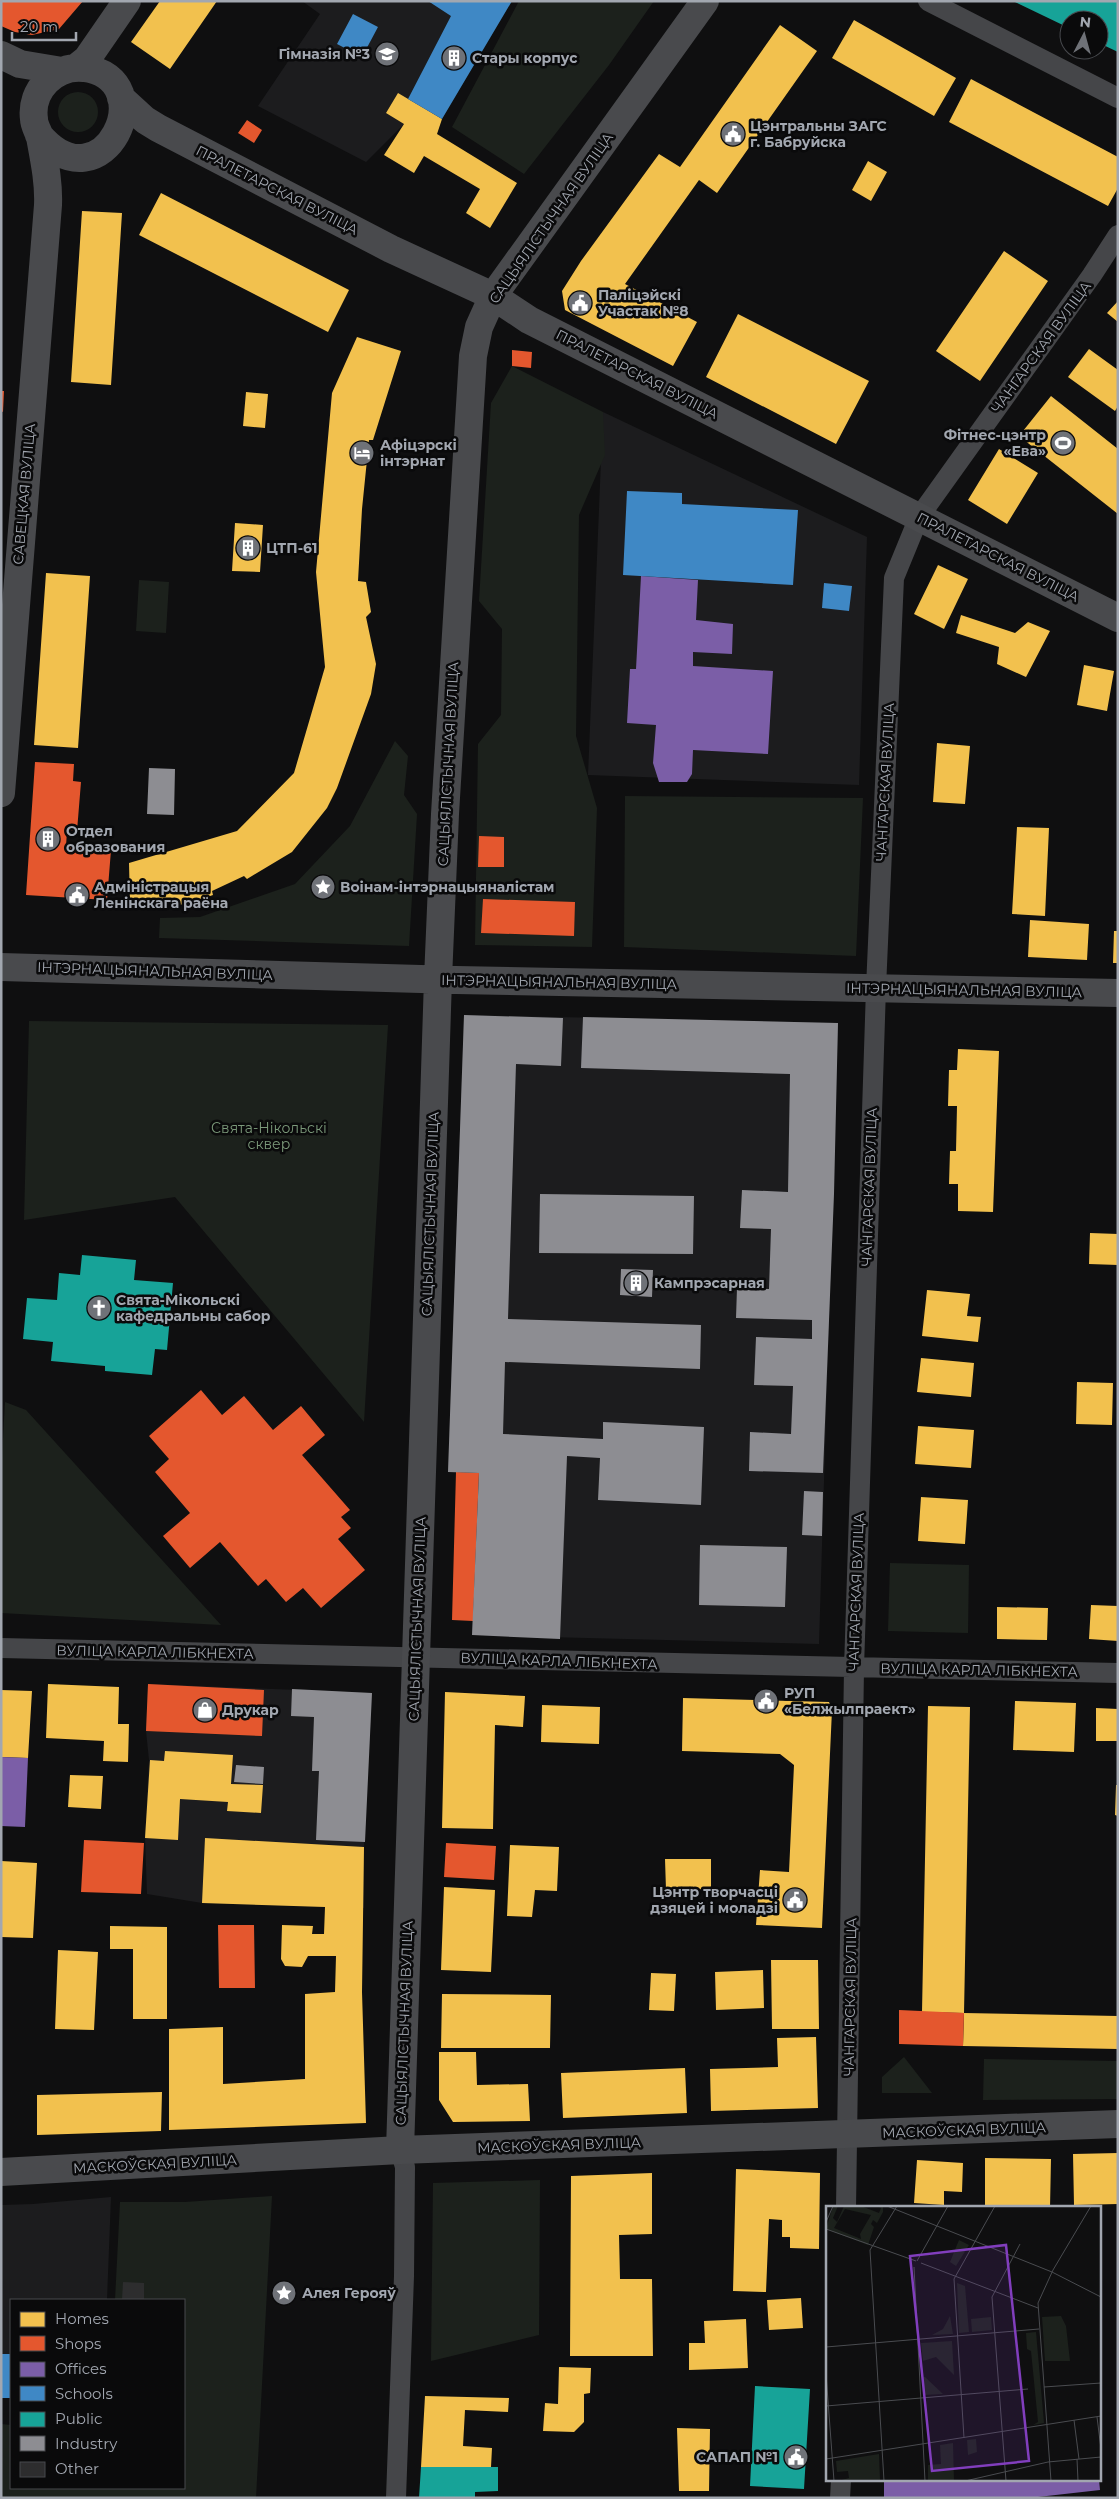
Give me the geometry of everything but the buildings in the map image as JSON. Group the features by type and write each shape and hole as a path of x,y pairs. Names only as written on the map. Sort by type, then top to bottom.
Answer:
{"street":[{"path":"127,1 87,59 49,78 39,90 34,105 34,120 39,135 49,147 62,155 77,158 91,156 104,149 115,139 130,132 158,128"},
{"name":"САЦЫЯЛІСТЫЧНАЯ ВУЛІЦА","path":"396,2498 405,2246 405,2167 400,2150 438,979 445,814 472,356 479,328 493,296 705,1"},
{"path":"928,1 1118,98"},
{"path":"102,39 102,57 118,91 124,112 121,126 115,139"},
{"path":"10,60 69,69 92,69 104,76 118,91"},
{"path":"10,60 34,105"},
{"name":"ПРАЛЕТАРСКАЯ ВУЛІЦА","path":"118,91 145,120 158,128 391,249 493,296 529,320 1118,618"},
{"name":"САВЕЦКАЯ ВУЛІЦА","path":"1,793 48,196 39,135"},
{"name":"САВЕЦКАЯ ВУЛІЦА","path":"48,196 63,174 91,156"},
{"name":"ЧАНГАРСКАЯ ВУЛІЦА","path":"846,2206 854,1668 876,988 894,578 918,517 1092,275 1118,235"},
{"name":"ІНТЭРНАЦЫЯНАЛЬНАЯ ВУЛІЦА","path":"1,967 438,979 1118,993"},
{"name":"ВУЛІЦА КАРЛА ЛІБКНЕХТА","path":"1,1648 1118,1673"},
{"name":"МАСКОЎСКАЯ ВУЛІЦА","path":"1,2172 400,2150 1118,2124"},
{"path":"840,2498 841,2482"}],"shaded area":[{"name":"Гімназія №3","path":"302,1 512,1 442,119 398,94 386,113 404,124 366,162 258,106 320,14"},
{"path":"603,412 867,537 859,785 588,775"},
{"path":"464,1015 838,1023 819,1644 472,1635 479,1473 448,1472"},
{"path":"148,1684 372,1693 364,1847 364,1908 202,1903 147,1894 145,1838 149,1760 146,1731"},
{"path":"111,2197 107,2299 10,2299 10,2354 1,2354 1,2205"}],"green space":[{"path":"519,1 654,1 609,65 524,174 452,127"},
{"path":"82,92 89,95 95,101 98,112 97,120 89,129 82,132 74,132 67,129 59,120 58,108 61,101 70,93"},
{"path":"512,366 603,412 605,455 579,515 576,736 597,808 592,947 475,945 478,744 501,715 502,629 479,601 491,403"},
{"path":"139,580 169,582 166,633 136,631"},
{"path":"395,741 408,756 404,795 417,814 409,946 159,938 160,918 200,917 295,884 350,826"},
{"path":"625,796 863,798 856,956 624,947"},
{"name":"Свята-Нікольскі сквер","path":"29,1021 388,1025 364,1422 175,1197 24,1220"},
{"path":"5,1402 26,1410 221,1625 1,1613 1,1475"},
{"path":"890,1563 969,1565 968,1633 888,1631"},
{"path":"904,2057 932,2093 882,2093 882,2077"},
{"path":"984,2059 1118,2061 1118,2099 983,2100"},
{"path":"540,2180 539,2335 431,2361 433,2183"},
{"path":"272,2196 256,2498 1,2498 1,2424 10,2425 10,2489 185,2489 185,2299 115,2299 120,2202 185,2202"}],"place":[{"name":"Гімназія №3","path":"387,54"},
{"name":"Стары корпус","path":"454,58"},
{"name":"Цэнтральны ЗАГС г. Бабруйска","path":"733,134"},
{"name":"Паліцэйскі Участак №8","path":"580,303"},
{"name":"Фітнес-цэнтр «Ева»","path":"1063,443"},
{"name":"Афіцэрскі інтэрнат","path":"362,453"},
{"name":"ЦТП-61","path":"248,548"},
{"name":"Отдел образования","path":"48,839"},
{"name":"Воінам-інтэрнацыяналістам","path":"323,887"},
{"name":"Адміністрацыя Ленінскага раёна","path":"77,895"},
{"name":"Кампрэсарная","path":"636,1283"},
{"name":"Свята-Мікольскі кафедральны сабор","path":"99,1308"},
{"name":"РУП «Белжылпраект»","path":"766,1701"},
{"name":"Друкар","path":"205,1710"},
{"name":"Цэнтр творчасці дзяцей і моладзі","path":"795,1900"},
{"name":"Алея Герояў","path":"284,2293"},
{"name":"САПАП №1","path":"796,2457"}]}
